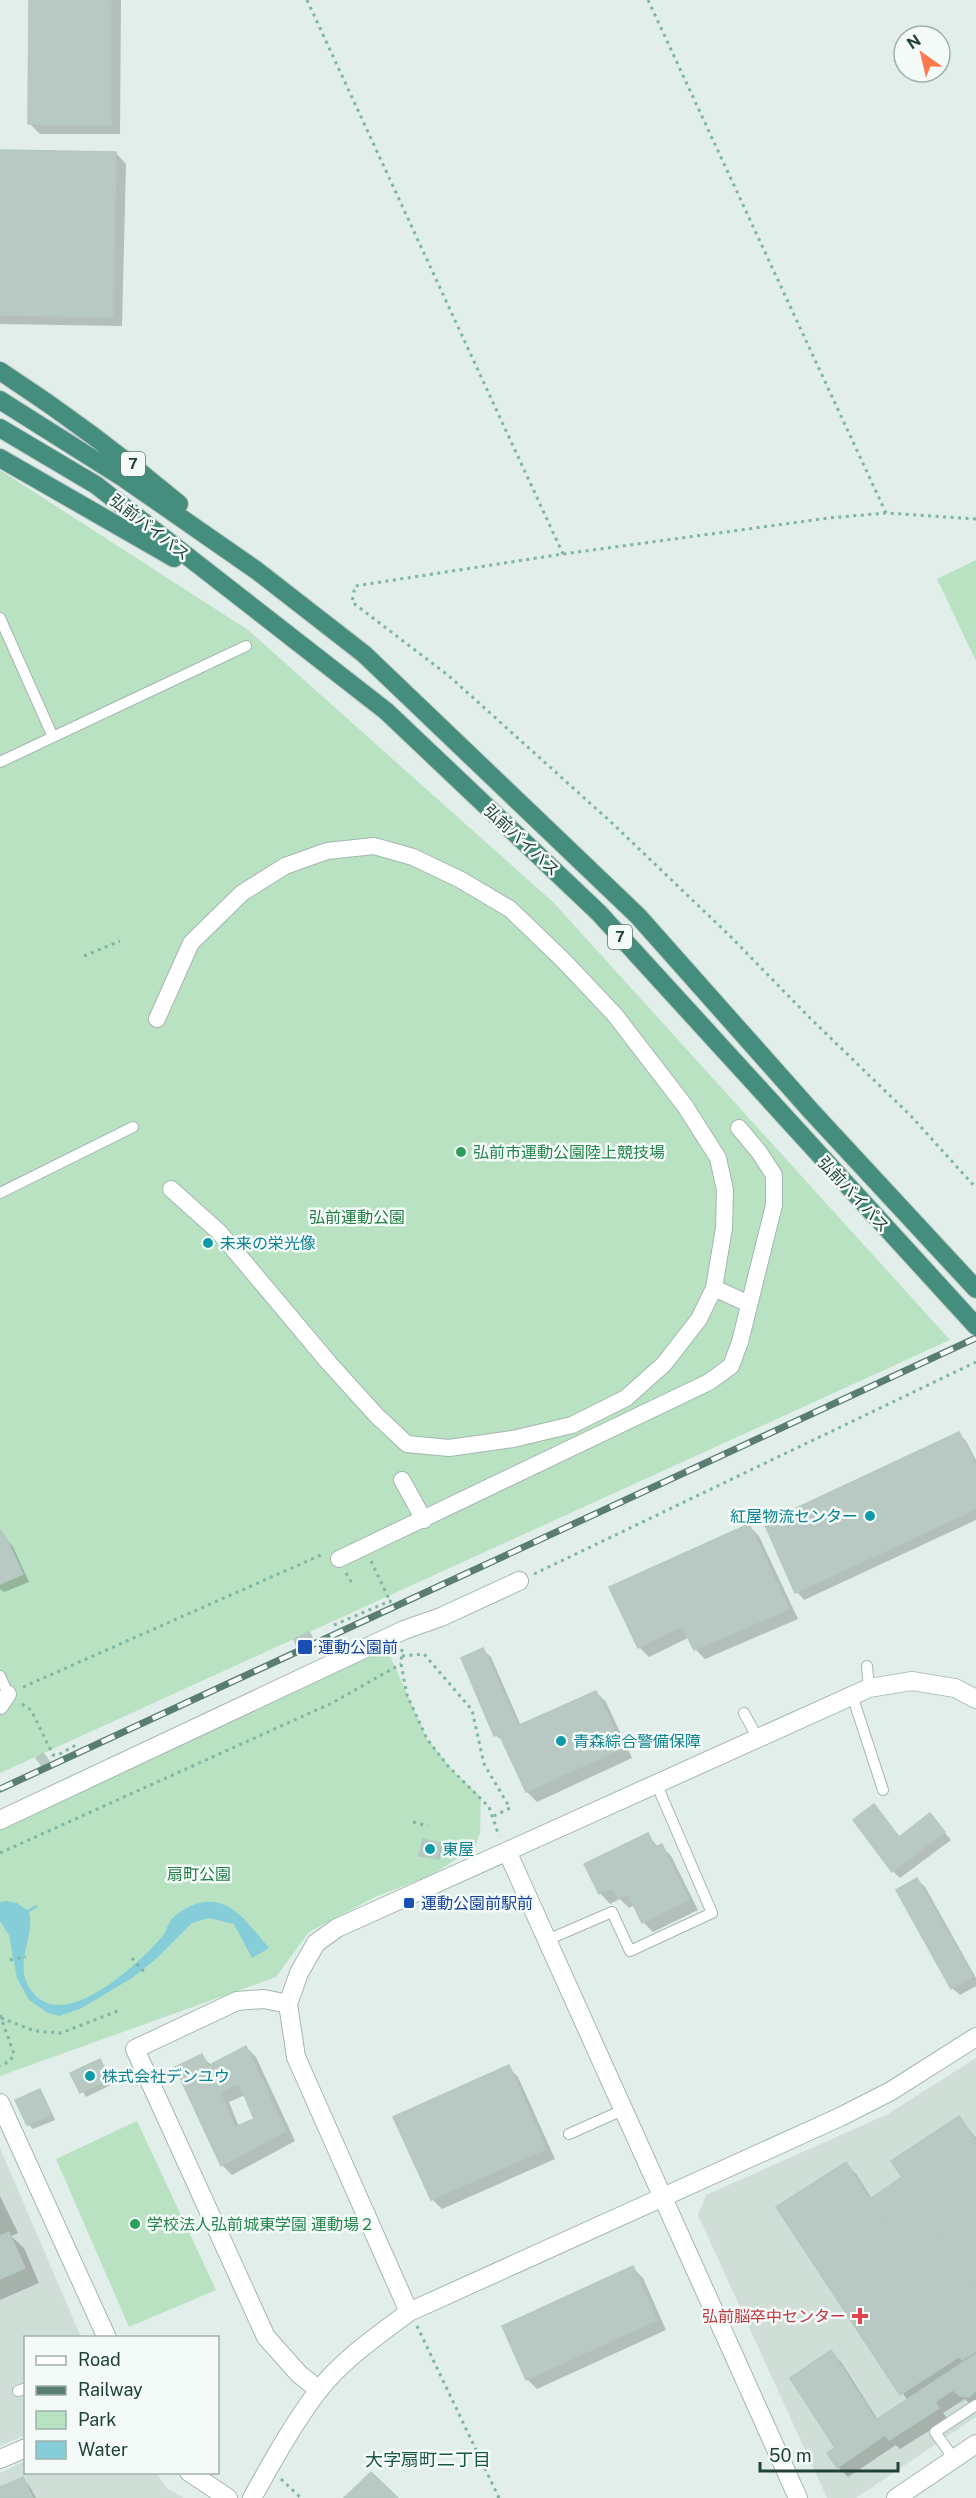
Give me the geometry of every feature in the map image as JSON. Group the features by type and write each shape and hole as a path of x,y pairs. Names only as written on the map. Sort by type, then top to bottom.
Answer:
{"highway":[{"name":"7","path":"0,371 64,413 132,464 256,570"},
{"name":"弘前バイパス","path":"0,400 125,479 256,570 364,654 638,916 812,1112 976,1289"},
{"name":"弘前バイパス","path":"0,428 96,485 386,711 599,913 973,1324"},
{"name":"7","path":"0,458 233,591"}],"street":[{"path":"157,1019 191,943 242,893 285,866 327,851 374,846 413,857 461,880 510,909 615,1015 685,1106 718,1158 725,1190 725,1219 714,1288 699,1319 664,1364 626,1398 572,1425 513,1439 448,1448 407,1444 377,1416 329,1363 226,1239 171,1189"},
{"path":"339,1559 709,1382 731,1366 740,1342 774,1205 774,1175 739,1128"},
{"path":"714,1288 749,1304"},
{"path":"402,1480 423,1520"},
{"path":"0,1820 402,1626 441,1617 519,1581"},
{"path":"409,2312 296,2057 288,2004 298,1973 316,1943 337,1928 869,1688 912,1681 955,1688 976,1699"},
{"path":"507,1851 798,2498"},
{"path":"288,2004 264,1999 237,2001 135,2049 266,2337 299,2374 319,2390"},
{"path":"252,2498 275,2456 319,2390 357,2352 409,2312 861,2107 891,2091 976,2037"},
{"path":"0,2103 108,2336"},
{"path":"896,2498 976,2444"},
{"path":"0,2459 24,2449"},
{"path":"192,2474 228,2498"}],"lane":[{"path":"0,618 53,736"},
{"path":"0,762 246,646"},
{"path":"0,1193 133,1127"},
{"path":"867,1666 869,1688"},
{"path":"0,1676 4,1700"},
{"path":"852,1695 883,1790"},
{"path":"744,1713 757,1737"},
{"path":"547,1940 612,1911 630,1952 712,1913 656,1783"},
{"path":"569,2134 623,2110"},
{"path":"954,2459 935,2432 976,2405"}],"path":[{"path":"307,0 563,554"},
{"path":"648,0 886,513"},
{"path":"976,519 886,513 829,518 563,554 355,586 352,602 449,676 612,823 729,935 911,1116 976,1188"},
{"path":"84,956 120,941"},
{"path":"519,1581 976,1362"},
{"path":"364,1548 402,1626 401,1664 407,1695 427,1739 448,1766 489,1807 494,1816 496,1830 507,1851"},
{"path":"4,1700 323,1554"},
{"path":"334,1625 390,1601"},
{"path":"402,1656 424,1654 472,1710 484,1764 510,1808 494,1816"},
{"path":"0,1853 332,1703 401,1664"},
{"path":"4,1700 31,1710 53,1755 58,1755 78,1744"},
{"path":"413,1822 428,1826"},
{"path":"10,1960 26,1958"},
{"path":"132,1958 145,1973"},
{"path":"1,2017 35,2031 61,2033 120,2010"},
{"path":"0,2066 10,2061 14,2054 1,2017"},
{"path":"409,2312 499,2498"},
{"path":"280,2478 301,2498"}],"shaded area":[{"name":"弘前脳卒中センター","path":"976,2058 976,2417 856,2498 827,2498 698,2215 706,2195 888,2114"},
{"path":"0,2148 81,2336 24,2336 24,2435 0,2446"},
{"path":"24,2461 24,2474 157,2474 168,2489 184,2498 0,2498 0,2473"}],"green space":[{"name":"弘前運動公園","path":"0,470 248,630 554,903 950,1340 0,1773"},
{"path":"976,560 976,661 937,579"},
{"name":"扇町公園","path":"387,1649 427,1739 455,1773 481,1797 480,1833 475,1847 430,1876 375,1897 309,1932 276,1977 0,2076 0,1829"},
{"name":"学校法人弘前城東学園 運動場２","path":"137,2121 216,2290 129,2327 56,2159"}],"water":[{"path":"0,1902 17,1903 27,1910 36,1905 38,1907 29,1912 30,1930 24,1956 24,1974 27,1984 35,1995 49,2004 65,2005 83,1999 120,1977 163,1936 175,1916 200,1903 215,1902 233,1910 249,1924 269,1948 252,1958 234,1924 209,1918 192,1923 157,1958 132,1978 80,2009 59,2016 48,2013 29,2000 17,1978 9,1935 0,1921"}],"building":[{"path":"29,0 111,0 111,125 28,124"},
{"path":"0,150 116,152 113,317 0,315"},
{"name":"紅屋物流センター","path":"959,1432 976,1465 976,1509 795,1593 764,1523"},
{"path":"749,1524 789,1609 694,1650 682,1626 638,1648 609,1587"},
{"path":"0,1530 23,1574 0,1584"},
{"path":"309,1632 312,1637 296,1645 294,1639"},
{"path":"483,1648 518,1725 494,1736 461,1658"},
{"name":"青森綜合警備保障","path":"596,1691 623,1748 526,1792 499,1734"},
{"path":"43,1753 49,1761 42,1766 36,1758"},
{"path":"874,1804 899,1837 930,1813 945,1832 892,1872 853,1820"},
{"path":"648,1833 655,1847 662,1844 689,1900 642,1923 628,1894 618,1899 612,1888 599,1894 584,1864"},
{"name":"東屋","path":"423,1839 441,1843 438,1859 419,1856"},
{"path":"917,1878 973,1976 951,1989 896,1890"},
{"path":"246,2046 286,2131 221,2166 175,2067 202,2054 208,2066","holes":["239,2083 254,2119 235,2127 220,2092"]},
{"name":"株式会社デンユウ","path":"100,2059 110,2079 80,2093 70,2073"},
{"path":"509,2065 546,2149 431,2200 393,2117"},
{"path":"40,2089 51,2115 27,2125 15,2100"},
{"path":"959,2116 976,2141 976,2289 891,2161"},
{"path":"846,2162 969,2350 900,2395 776,2207"},
{"path":"902,2177 976,2289 976,2351 962,2360 959,2356 969,2350 870,2199"},
{"path":"9,2232 25,2268 0,2279 0,2236"},
{"path":"633,2266 657,2320 526,2380 502,2326"},
{"path":"831,2350 876,2420 976,2354 976,2391 969,2397 960,2396 953,2390 935,2402 939,2408 889,2440 885,2435 837,2468 827,2453 835,2448 790,2378"},
{"path":"371,2472 398,2498 344,2498"},
{"path":"23,2477 33,2498 0,2498 0,2487"}],"railway":[{"path":"0,1789 976,1338"}],"place":[{"name":"弘前市運動公園陸上競技場","path":"461,1152"},
{"name":"未来の栄光像","path":"208,1243"},
{"name":"紅屋物流センター","path":"870,1516"},
{"name":"運動公園前","path":"305,1647"},
{"name":"青森綜合警備保障","path":"561,1741"},
{"name":"東屋","path":"430,1849"},
{"name":"運動公園前駅前","path":"409,1903"},
{"name":"株式会社デンユウ","path":"90,2076"},
{"name":"学校法人弘前城東学園 運動場２","path":"135,2224"},
{"name":"弘前脳卒中センター","path":"860,2316"}],"district":[{"name":"大字扇町二丁目","path":"428,2460"}]}
